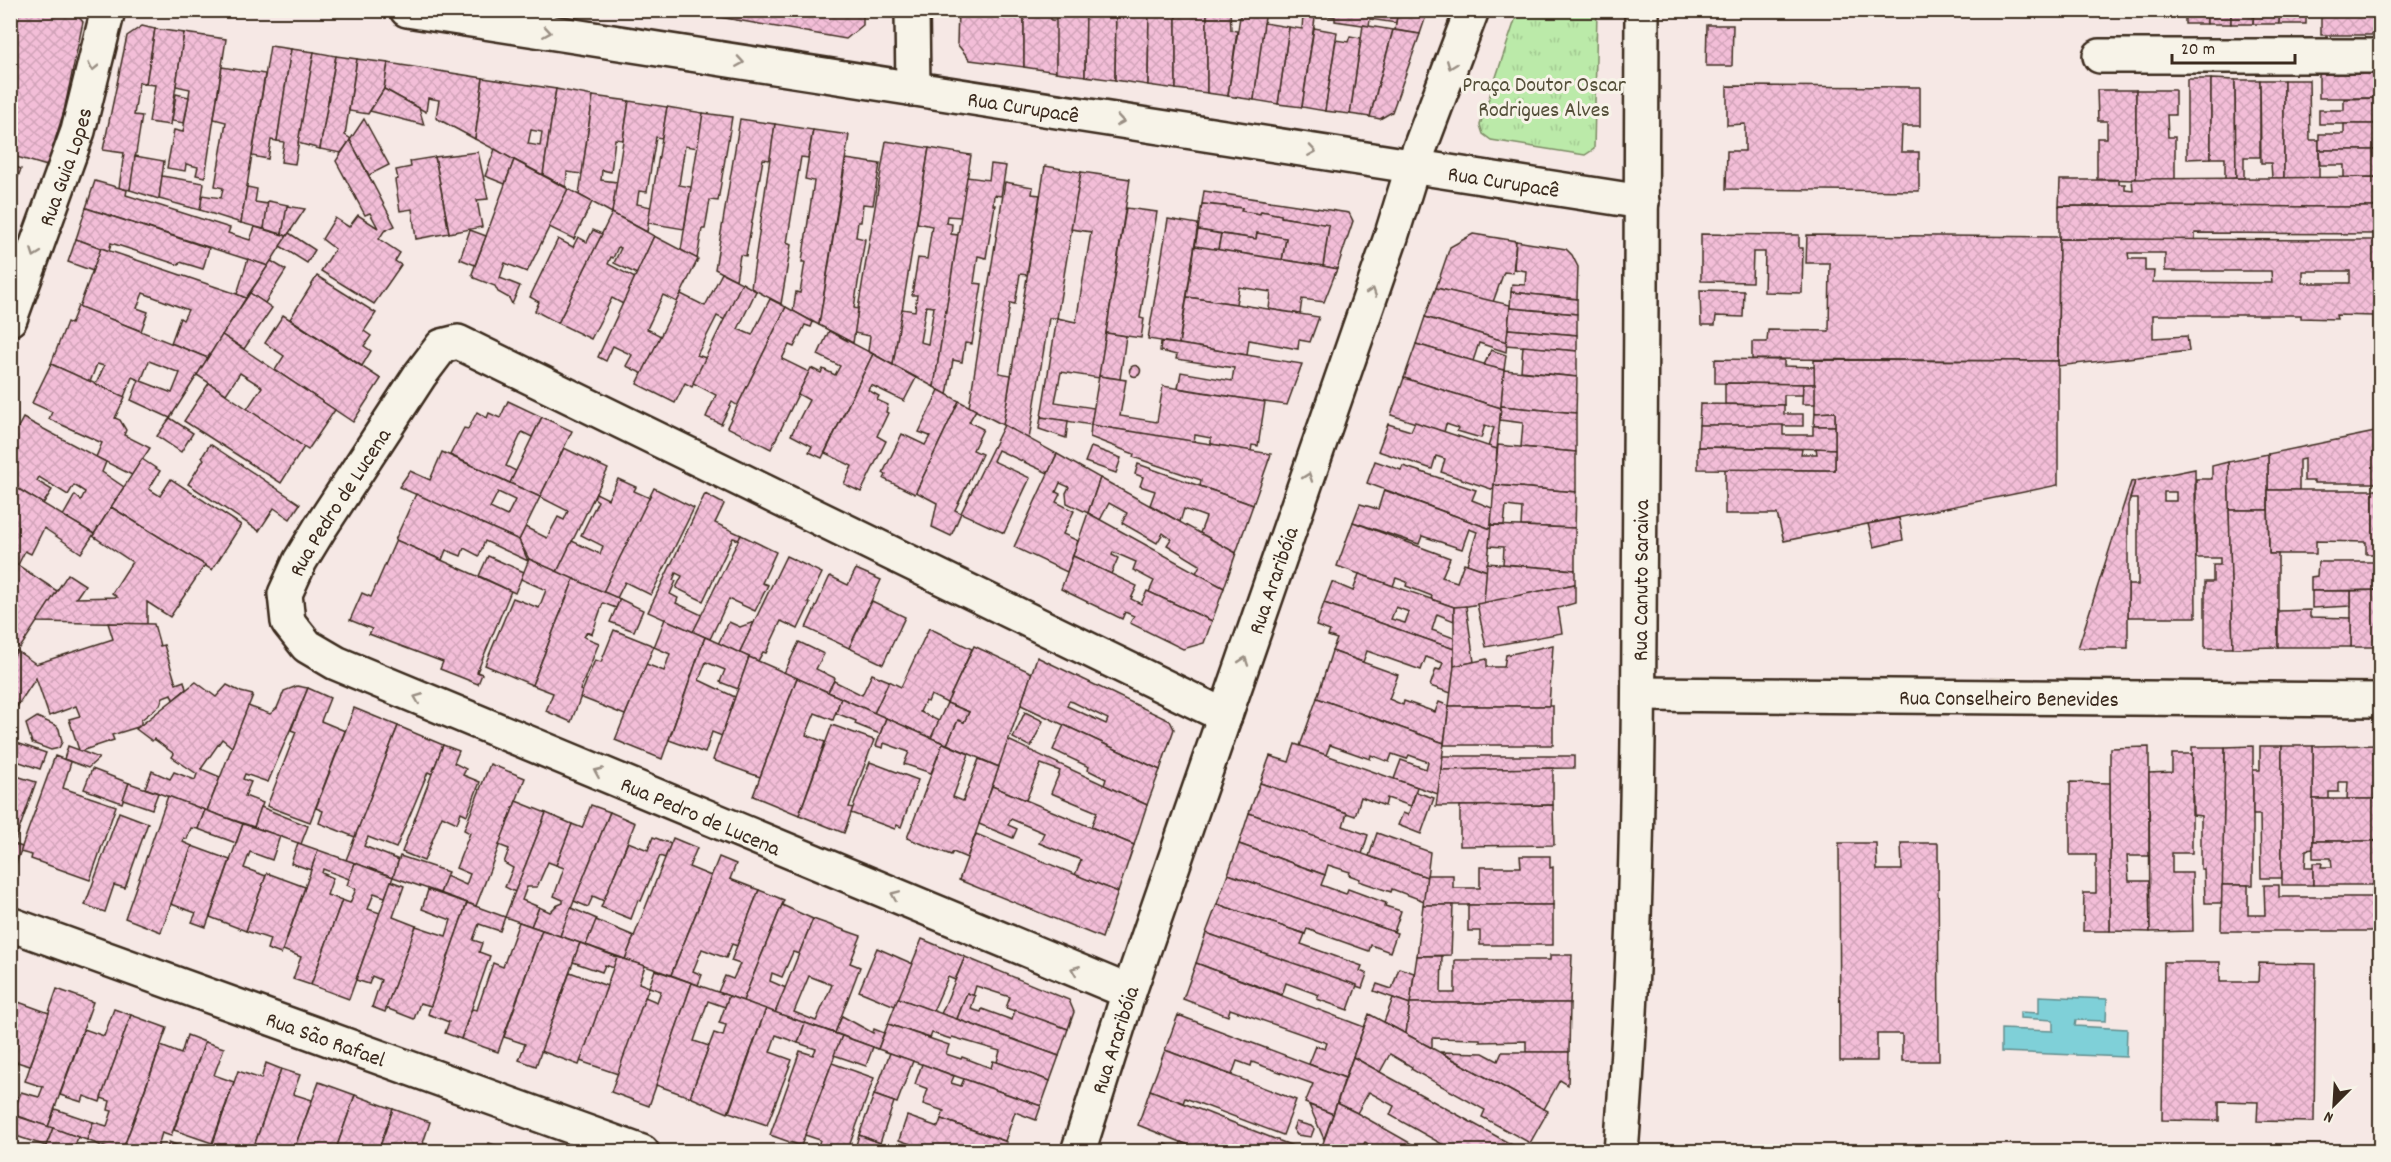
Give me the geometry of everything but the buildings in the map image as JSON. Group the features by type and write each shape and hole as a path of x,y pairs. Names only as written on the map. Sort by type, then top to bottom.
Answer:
{"street":[{"name":"Rua Guia Lopes","path":"10,319 78,130 108,10"},
{"name":"Rua Curupacê","path":"406,10 1642,202"},
{"path":"912,10 913,89"},
{"name":"Rua Araribóia","path":"1078,1152 1129,993 1391,237 1413,166 1472,10"},
{"name":"Rua Canuto Saraiva","path":"1621,1152 1630,1041 1636,885 1642,10"},
{"path":"2100,56 2380,56"},
{"name":"Rua Pedro de Lucena","path":"1129,993 336,663 307,646 288,622 285,594 310,544 420,375 442,346 458,342 1225,716"},
{"name":"Rua Conselheiro Benevides","path":"1639,694 2380,700"},
{"name":"Rua São Rafael","path":"10,924 642,1152"}],"green space":[{"name":"Praça Doutor Oscar Rodrigues Alves","path":"1518,11 1597,11 1594,149 1585,155 1491,140 1483,134 1480,125"}],"water":[{"path":"2039,996 2107,999 2106,1021 2076,1020 2075,1026 2127,1029 2126,1057 2001,1052 2001,1029 2053,1031 2053,1020 2020,1018 2020,1012 2039,1013"}]}
